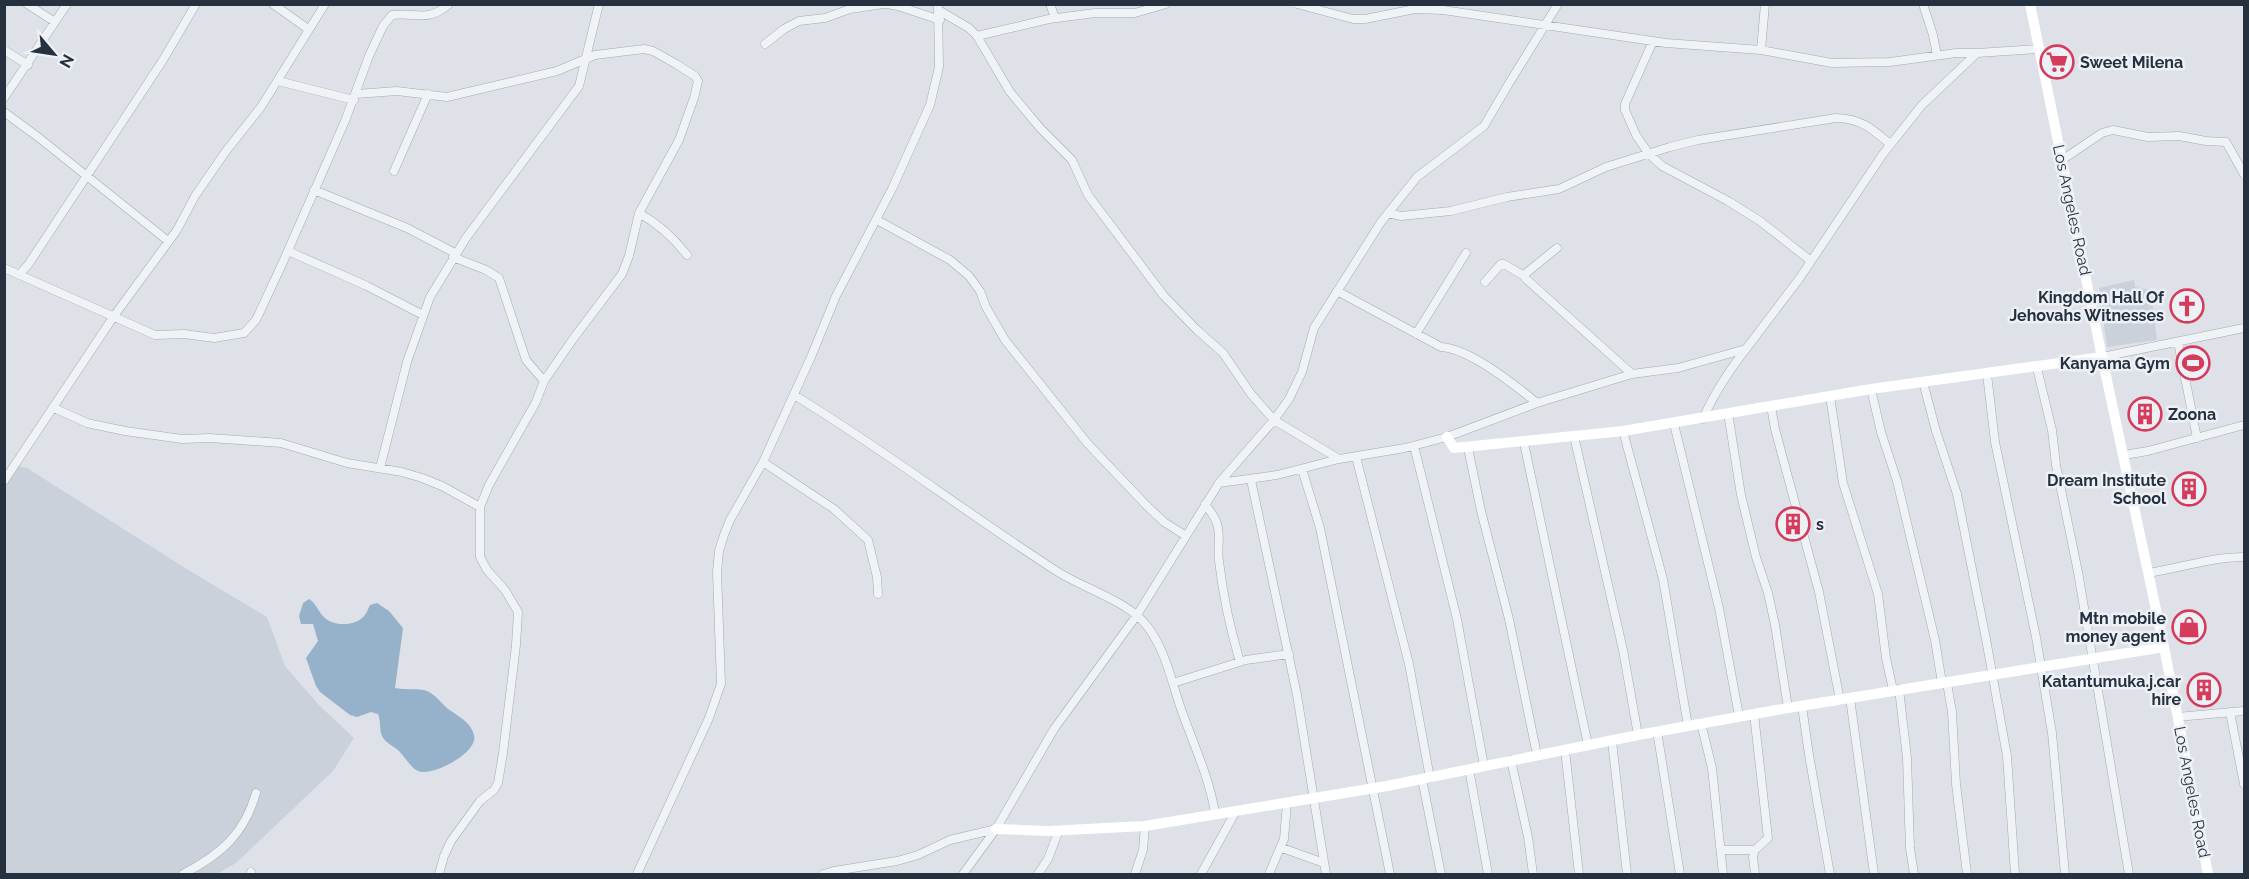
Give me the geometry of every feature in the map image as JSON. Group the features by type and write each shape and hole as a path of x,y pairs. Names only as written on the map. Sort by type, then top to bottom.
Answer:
{"street":[{"path":"27,4 55,22"},
{"path":"4,98 67,4"},
{"path":"19,275 163,60 196,4"},
{"path":"273,4 308,29"},
{"path":"4,481 114,316 168,241 214,169 278,81 325,4"},
{"path":"4,268 155,334 184,334 214,338 244,333 256,320 288,251 355,97 369,56 387,20 392,15 398,14 427,17 436,14 449,4"},
{"path":"380,468 407,362 436,283 454,255 579,86 600,4"},
{"path":"765,44 799,21 825,18 850,9 885,4 940,20"},
{"path":"1050,4 1055,18"},
{"path":"977,36 1055,18 1095,13 1135,13 1166,4"},
{"path":"1297,4 1365,19 1415,9 1443,10 1653,41 1761,50 1811,60 1856,63 2039,49"},
{"path":"963,874 996,829 1054,729 1137,615 1219,483 1274,420 1298,381 1314,328 1388,213 1418,177 1485,126 1558,4"},
{"path":"1761,50 1765,4"},
{"path":"1923,4 1937,55"},
{"name":"Los Angeles Road","path":"2030,4 2164,647 2208,874"},
{"path":"637,874 710,718 721,684 717,592 719,551 729,520 763,462 836,296 877,220 918,132 935,88 941,51 939,8"},
{"path":"939,8 977,36 1010,92 1041,129 1072,160 1088,195 1164,296 1223,353 1251,394 1274,420 1339,459"},
{"path":"1653,41 1625,110 1636,135 1649,154 1662,166 1761,221 1811,261"},
{"path":"278,81 355,97 397,91 447,97 557,70 585,58 649,49 695,76 698,81 679,140 639,213 629,256 622,274 544,381 536,402 489,485 480,507 480,557 518,612 516,645 498,783 494,790 480,801 451,841 439,874"},
{"path":"4,50 28,65"},
{"path":"1703,419 1726,375 1778,308 1890,144 1922,105 1977,53"},
{"path":"394,171 428,94"},
{"path":"4,112 168,241"},
{"path":"1388,213 1401,216 1451,211 1507,197 1559,189 1606,167 1698,140 1836,118 1852,118 1865,124 1890,144"},
{"path":"2062,159 2102,133 2113,129 2148,136 2179,135 2206,141 2226,142 2244,174"},
{"path":"314,190 407,228 499,278 526,360 544,381"},
{"path":"639,213 657,224 677,242 687,255"},
{"path":"877,220 950,260 969,276 980,291 986,307 1005,340 1088,444 1164,522 1186,536"},
{"path":"1524,276 1557,248"},
{"path":"288,251 367,286 423,315"},
{"path":"1416,334 1466,253"},
{"path":"1485,282 1501,264 1524,276 1540,293 1632,374"},
{"path":"1336,291 1441,347 1450,347 1468,354 1537,403"},
{"path":"1447,437 1454,448 1468,448 1623,431 1871,389 2037,368 2244,328"},
{"path":"2178,342 2197,438"},
{"path":"1219,483 1251,480 1339,459 1414,446 1447,437 1537,403 1632,374 1678,368 1746,349"},
{"path":"2037,368 2052,430 2056,465 2094,659 2129,874"},
{"path":"1987,374 1995,442 2042,668 2052,733 2065,874"},
{"path":"1923,382 1957,494 1993,675 2010,782 2015,874"},
{"path":"1871,389 1881,432 1898,481 1952,712 1956,784 1967,874"},
{"path":"794,395 1057,572 1137,615 1155,638 1173,683 1204,770 1215,813"},
{"path":"1830,396 1843,483 1878,594 1886,658 1896,689 1907,758 1910,848 1914,874"},
{"path":"1771,405 1775,429 1845,699 1874,874"},
{"path":"54,408 87,423 182,440 210,438 281,443 347,463 402,472 442,486 480,507"},
{"path":"1728,413 1741,495 1775,625 1788,708"},
{"path":"1674,424 1719,608 1739,717"},
{"path":"2124,455 2244,425"},
{"path":"1623,431 1662,579 1688,726"},
{"path":"1574,436 1623,650 1638,735"},
{"path":"1524,443 1588,745"},
{"path":"1414,446 1457,619 1484,766"},
{"path":"1468,448 1537,755"},
{"path":"1356,457 1407,655 1442,874"},
{"path":"763,462 834,509 868,540 877,577 878,594"},
{"path":"1302,469 1320,528 1390,874"},
{"path":"1251,480 1289,654 1326,874"},
{"path":"1205,504 1217,521 1217,547 1224,600 1240,662"},
{"path":"2148,573 2177,569 2224,557 2244,557"},
{"path":"823,874 897,861 918,855 950,840 996,829 1059,830 1145,826 1314,799 1701,723 1896,689 2042,668 2164,647"},
{"path":"1173,683 1240,662 1289,654"},
{"path":"1802,706 1830,874"},
{"path":"2177,717 2244,711"},
{"path":"2230,712 2244,784"},
{"path":"1754,714 1769,834 1767,841 1755,850 1753,857 1755,874"},
{"path":"1701,723 1712,768 1723,874"},
{"path":"1657,731 1680,874"},
{"path":"1612,741 1627,874"},
{"path":"1565,750 1579,874"},
{"path":"1512,760 1533,874"},
{"path":"1469,769 1488,874"},
{"path":"183,874 210,860 225,847 251,811 256,793"},
{"path":"1269,874 1282,848 1287,803"},
{"path":"1201,874 1236,811"},
{"path":"1136,874 1143,850 1145,826"},
{"path":"1038,874 1048,859 1059,830"},
{"path":"1282,848 1324,863"},
{"path":"1722,849 1755,850"}],"shaded area":[{"path":"2134,280 2135,287 2151,290 2157,340 2107,347 2099,288"},
{"path":"19,466 27,468 267,617 285,666 319,705 354,738 333,771 236,863 217,874 5,874 4,479"}],"water":[{"path":"309,599 325,618 338,624 358,621 365,615 370,605 377,603 389,611 403,628 395,688 423,690 433,694 470,726 474,742 469,749 444,767 425,772 415,770 399,751 383,738 378,714 371,712 357,717 350,715 320,692 306,658 318,641 313,624 301,624 299,616 303,603"}],"place":[{"name":"Sweet Milena","path":"2057,62"},
{"name":"Kingdom Hall Of Jehovahs Witnesses","path":"2187,306"},
{"name":"Kanyama Gym","path":"2193,363"},
{"name":"Zoona","path":"2145,414"},
{"name":"Dream Institute School","path":"2189,489"},
{"name":"s","path":"1793,524"},
{"name":"Mtn mobile money agent","path":"2189,627"},
{"name":"Katantumuka.j.car hire","path":"2204,690"}]}
